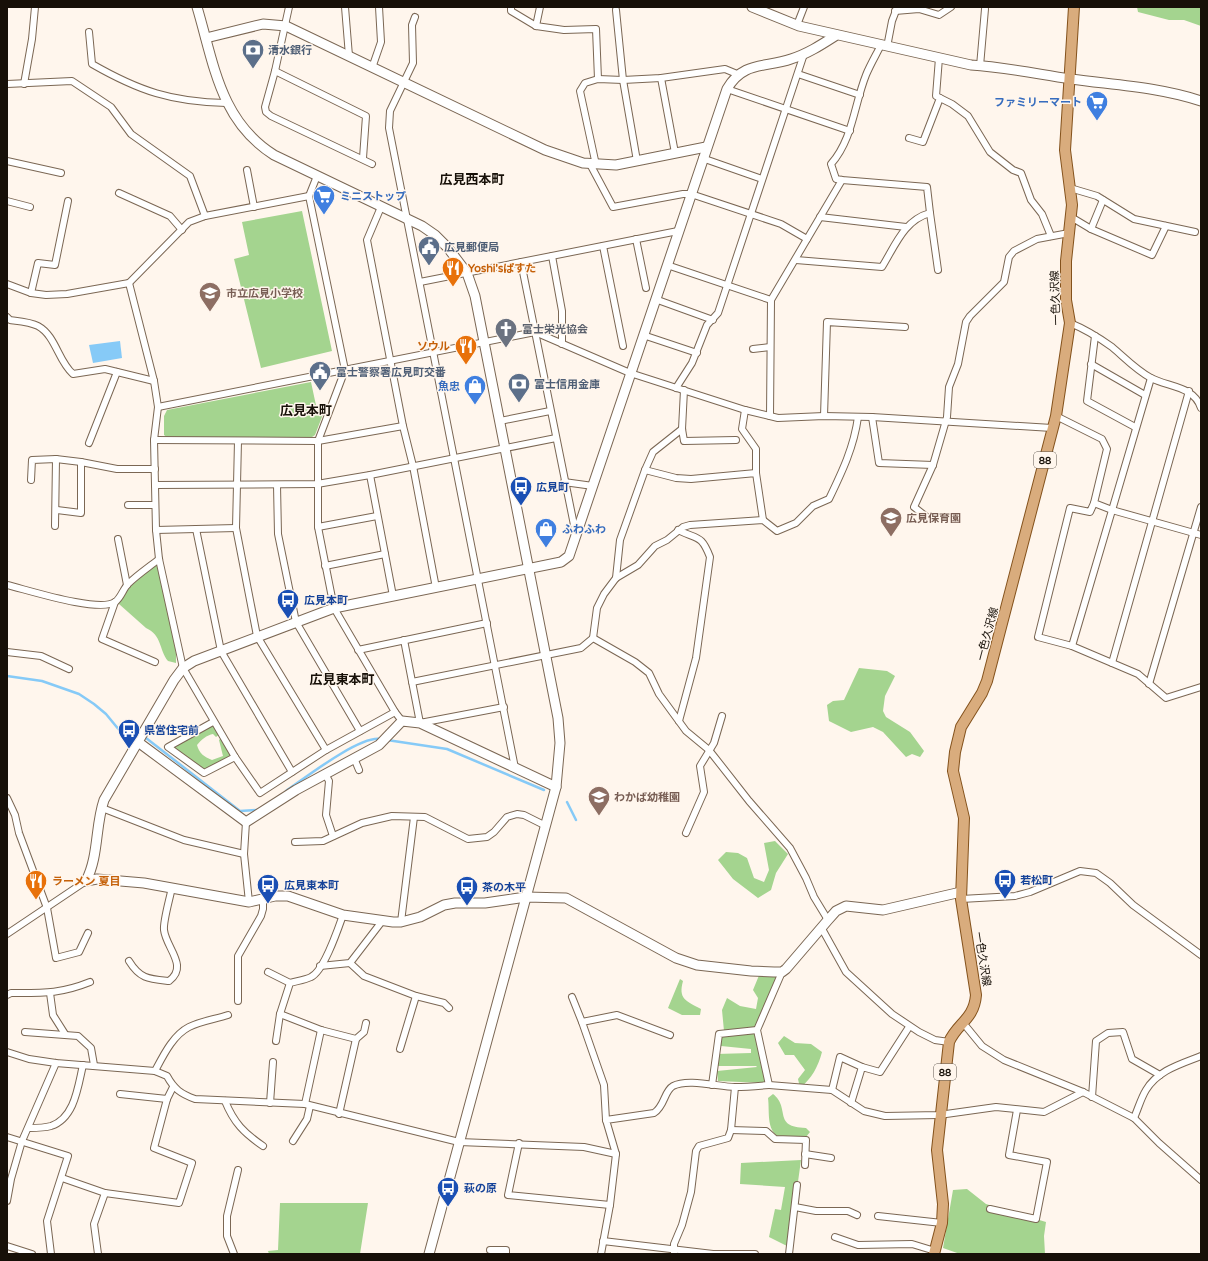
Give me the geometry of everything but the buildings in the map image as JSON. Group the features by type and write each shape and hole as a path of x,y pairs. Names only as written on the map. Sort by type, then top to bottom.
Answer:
{"main road":[{"name":"一色久沢線","path":"935,1252 942,1223 942,1192 936,1150 949,1042 952,1034 964,1024 973,1009 976,995 961,895 965,828 953,771 955,752 961,727 982,693 987,681 1056,416 1070,322 1066,300 1066,261 1072,205 1065,159 1074,7"}],"street":[{"path":"24,84 32,39 35,7"},
{"path":"197,7 226,103 237,122 259,146 274,155 408,220 435,235 448,248 466,273 475,296 485,342 558,718 560,743 556,787 429,1254"},
{"path":"289,7 275,72 265,106 266,112 271,116 363,158 372,164"},
{"path":"345,7 349,56"},
{"path":"372,68 381,42 379,7"},
{"path":"512,7 511,11 536,26 564,30 596,29 598,79"},
{"path":"536,26 540,7"},
{"path":"797,25 804,7"},
{"path":"938,270 927,187 836,179 832,164 841,154 850,131 866,75 884,46 897,9 919,9 939,15 951,7"},
{"path":"755,8 797,25 835,36 939,58 980,66 1014,69 1069,79 1179,93 1201,101"},
{"path":"980,66 984,9"},
{"path":"616,10 623,80 637,161"},
{"path":"415,17 411,34 414,52 413,63 390,111 389,128 496,665 515,768"},
{"path":"206,38 263,24 286,26 545,150 593,164 616,165 706,147"},
{"path":"89,32 92,64 121,81 141,90 178,99 197,102 226,103"},
{"path":"86,881 92,866 102,808 138,742 182,668 194,661 257,636 334,608 530,569 561,562 569,556 702,158 727,89 737,74 804,54 835,36"},
{"path":"676,388 697,353 707,325 718,313 804,54"},
{"path":"939,58 936,96 952,104 968,116 990,152 1013,170 1021,174 1031,200 1042,214 1051,236"},
{"path":"737,74 725,69 661,78 623,80 598,79 585,83 580,90 593,164 613,207 683,194 691,194 781,224 807,239"},
{"path":"275,72 366,116 363,158"},
{"path":"798,74 860,95"},
{"path":"661,78 676,153"},
{"path":"7,84 72,81 111,107 131,134 190,176 205,216"},
{"path":"727,89 850,131"},
{"path":"909,138 923,142 940,98"},
{"path":"702,158 762,179"},
{"path":"7,161 61,173"},
{"path":"247,170 254,207"},
{"path":"317,176 309,196 345,370 318,441 318,528 334,608 395,712 402,721 420,723 504,707"},
{"path":"770,416 771,300 842,180"},
{"path":"1070,188 1097,196 1134,219 1195,232"},
{"path":"118,193 170,216 182,230"},
{"path":"7,284 31,293 46,296 67,294 129,283 189,222 205,216 309,196"},
{"path":"1091,229 1103,200"},
{"path":"7,201 30,207"},
{"path":"31,293 38,262 55,265 68,201"},
{"path":"381,207 367,240 436,588"},
{"path":"796,260 882,268 906,227 919,216 930,213"},
{"path":"820,217 906,227"},
{"path":"1071,217 1091,229 1152,255 1166,226"},
{"path":"420,282 678,231"},
{"path":"928,518 914,506 933,465 946,420 949,387 958,364 966,322 970,316 1004,282 1009,257 1014,251 1037,239 1069,233"},
{"path":"636,239 646,288"},
{"path":"603,246 623,346"},
{"path":"552,256 562,311 562,344"},
{"path":"521,262 576,537"},
{"path":"667,265 771,300"},
{"path":"129,283 154,381 158,407 154,440 156,530 159,559 182,668 213,722 260,793 326,750 395,712"},
{"path":"655,299 713,320"},
{"path":"7,317 10,320 38,326 48,335 65,367 73,374 105,369 154,381"},
{"path":"824,416 827,322 905,327"},
{"path":"1070,322 1087,330 1151,378 1189,391 1199,400 1201,408"},
{"path":"158,407 535,332 630,373 745,410 778,418 824,416 872,417 946,420 1052,428"},
{"path":"643,335 697,353"},
{"path":"1095,336 1086,401 1135,427"},
{"path":"753,349 770,347"},
{"path":"1091,364 1145,395"},
{"path":"89,443 117,372"},
{"path":"1072,646 1135,427 1151,378"},
{"path":"684,390 682,429 684,441 736,440"},
{"path":"1112,663 1189,391"},
{"path":"500,421 550,410"},
{"path":"745,410 742,429 756,448 756,473 763,520"},
{"path":"1056,416 1102,439 1107,449 1094,503 1090,512 1070,508 1038,637 1072,646 1138,674 1166,698 1201,688"},
{"path":"412,682 581,648 593,638 597,608 604,594 616,578 638,565 655,546 667,540 678,530 690,525 763,520 777,531 796,523 813,506 829,499 849,457 856,437 858,417"},
{"path":"872,417 879,463 933,465"},
{"path":"154,440 318,441 403,426"},
{"path":"616,578 615,573 620,540 645,470 653,452 668,442 682,429"},
{"path":"155,485 317,484 556,438"},
{"path":"238,440 236,528 257,636 326,750"},
{"path":"31,480 32,460 81,462 117,469 155,470"},
{"path":"56,460 56,526"},
{"path":"57,510 81,513 81,462"},
{"path":"645,470 676,478 692,479 756,473"},
{"path":"370,475 394,596"},
{"path":"564,482 593,486"},
{"path":"277,485 278,534 296,622 360,731"},
{"path":"1094,503 1112,510 1201,536"},
{"path":"128,505 155,505"},
{"path":"1149,684 1201,507"},
{"path":"318,528 377,516"},
{"path":"156,530 236,528"},
{"path":"196,529 221,651 292,772"},
{"path":"678,530 691,537 700,538 705,543 710,557 696,658 679,721"},
{"path":"118,539 127,585"},
{"path":"325,566 385,554"},
{"path":"155,662 102,638 115,602 127,585 159,559"},
{"path":"7,585 95,606 115,602"},
{"path":"358,650 487,623"},
{"path":"593,638 635,662 648,673 659,694 686,732 709,750 749,801 790,848 806,878 846,972 892,1014 910,1027 935,1040 949,1042"},
{"path":"404,640 420,723"},
{"path":"7,652 41,656 69,669"},
{"path":"686,833 704,792 700,766 714,743 722,716"},
{"path":"246,822 325,774 379,745 402,721"},
{"path":"213,722 168,747 204,773 235,757"},
{"path":"420,723 556,787"},
{"path":"138,742 246,822"},
{"path":"354,758 359,770"},
{"path":"325,774 329,782 326,815 333,836"},
{"path":"7,798 15,815 19,833 48,908 56,958 79,952 88,933"},
{"path":"102,808 184,840 221,850 244,854"},
{"path":"295,842 323,841 362,823 392,816 425,816 468,839 487,837 494,832 506,817 517,814 524,815 546,826"},
{"path":"401,922 414,817"},
{"path":"246,822 244,854 249,902"},
{"path":"769,1085 757,1030 782,972 792,964 836,911 846,906 883,910 961,895 1015,896 1030,892 1080,871 1096,873 1110,882 1133,905 1201,955"},
{"path":"7,934 48,908 86,881 97,880 144,883 172,887 249,902 275,896 288,896 343,915 401,922 420,917 444,905 455,902 485,903 526,897 566,898 676,958 697,965 751,971 782,972"},
{"path":"129,961 136,972 147,978 169,981 174,977 178,964 164,930 172,887"},
{"path":"238,1001 238,956 261,916 264,909 263,900"},
{"path":"268,972 290,983 312,977 335,940 343,915"},
{"path":"320,966 350,963 383,920"},
{"path":"350,963 364,976 416,996 444,1002 449,1008"},
{"path":"7,995 12,993 50,993 90,982"},
{"path":"276,1041 280,1014 290,983"},
{"path":"50,993 52,1015 65,1034"},
{"path":"400,1049 416,996"},
{"path":"572,997 604,1085 606,1120 616,1154 610,1205 601,1254"},
{"path":"280,1014 321,1030 356,1039"},
{"path":"155,1071 164,1053 174,1040 188,1027 228,1015"},
{"path":"582,1022 617,1015 670,1035"},
{"path":"339,1114 356,1039 364,1032 366,1023"},
{"path":"964,1024 982,1046 1004,1060 1083,1092 1134,1118 1159,1143 1201,1180"},
{"path":"832,1090 840,1057 862,1067 880,1072 910,1027"},
{"path":"293,1141 307,1119 307,1105 321,1030"},
{"path":"712,1085 719,1034 757,1030"},
{"path":"25,1032 78,1036 91,1048 94,1065"},
{"path":"1092,1097 1096,1041 1108,1033 1123,1032 1132,1059 1160,1075"},
{"path":"7,1052 29,1060 155,1071 167,1076 173,1087 181,1094 195,1099 307,1105 459,1142 519,1143 584,1147 616,1154"},
{"path":"1134,1118 1147,1089 1160,1075 1167,1069 1201,1056"},
{"path":"270,1103 273,1062"},
{"path":"7,1201 11,1179 22,1141 29,1128 56,1063"},
{"path":"29,1128 50,1127 61,1122 71,1108 83,1065"},
{"path":"851,1103 862,1067"},
{"path":"606,1120 654,1113 660,1110 668,1091 673,1086 684,1084 735,1087 769,1085 832,1090 864,1111 885,1116 939,1116 996,1107 1044,1112 1083,1092"},
{"path":"62,1178 104,1193 180,1204 192,1163 154,1148 167,1099 173,1087"},
{"path":"674,1252 674,1244 682,1225 691,1192 696,1151 699,1146 728,1138 731,1130 735,1087"},
{"path":"120,1094 167,1099"},
{"path":"225,1101 231,1116 246,1134 263,1146"},
{"path":"990,1209 1036,1219 1047,1162 1009,1154 1017,1110"},
{"path":"731,1130 766,1131 775,1139 806,1140 805,1165"},
{"path":"7,1137 68,1156 47,1221 51,1254"},
{"path":"519,1143 508,1196 610,1205"},
{"path":"805,1154 831,1158"},
{"path":"234,1254 228,1236 227,1216 238,1170"},
{"path":"789,1254 798,1185"},
{"path":"98,1254 94,1224 104,1193"},
{"path":"795,1207 816,1212 848,1211 857,1215"},
{"path":"878,1216 942,1223"},
{"path":"835,1237 858,1245 912,1244 935,1252"},
{"path":"603,1241 674,1252 755,1254"},
{"path":"7,1246 32,1254"},
{"path":"490,1250 506,1250 506,1254"}],"green space":[{"path":"1137,7 1201,7 1201,26 1184,20 1169,20 1138,12"},
{"path":"302,211 332,351 261,368 234,259 249,255 242,222"},
{"path":"311,382 317,410 325,409 315,435 312,437 168,438 164,435 164,416 167,410"},
{"path":"158,562 176,653 176,663 168,661 155,635 119,604 122,594"},
{"path":"859,668 887,671 895,676 885,696 883,711 886,717 910,732 924,751 920,757 912,754 906,757 883,732 873,727 851,732 829,721 827,705 833,701 844,700"},
{"path":"213,724 220,734 216,737 213,734 209,735 200,741 197,745 199,750 204,756 212,760 223,756 219,740 221,738 233,756 205,771 172,748"},
{"path":"775,841 788,854 776,873 771,890 758,898 733,879 718,860 726,852 738,853 747,858 754,878 764,882 769,870 764,843"},
{"path":"760,973 779,974 756,1030 766,1083 718,1081 717,1071 757,1067 717,1066 716,1054 751,1053 751,1049 721,1046 720,1036 724,1031 722,1010 727,998 740,1006 756,1009 758,998 753,990"},
{"path":"680,979 683,981 682,992 684,999 701,1009 700,1015 682,1015 668,1008"},
{"path":"784,1036 795,1043 811,1044 822,1052 819,1063 814,1072 800,1088 798,1079 805,1070 794,1055 785,1055 778,1043"},
{"path":"773,1094 781,1105 785,1120 789,1124 796,1127 806,1128 810,1132 806,1137 786,1140 774,1133 771,1128 768,1098"},
{"path":"801,1160 789,1247 769,1237 775,1209 781,1210 785,1187 740,1184 741,1163"},
{"path":"967,1189 986,1204 1046,1222 1044,1236 1045,1254 960,1254 943,1248 953,1190"},
{"path":"280,1203 368,1203 360,1254 269,1254 268,1251 278,1250"}],"water":[{"path":"120,341 122,358 93,363 89,345"}],"waterway":[{"path":"7,676 42,681 79,694 106,714 129,742 136,741"},
{"path":"143,739 146,738 240,811 257,810"},
{"path":"286,791 346,751 359,744 380,739"},
{"path":"387,740 447,749 544,790"},
{"path":"567,802 576,820"}],"place":[{"name":"清水銀行","path":"253,70"},
{"name":"ファミリーマート","path":"1097,122"},
{"name":"ミニストップ","path":"324,216"},
{"name":"広見郵便局","path":"429,266"},
{"name":"Yoshi'sぱすた","path":"453,288"},
{"name":"市立広見小学校","path":"210,312"},
{"name":"富士栄光協会","path":"506,348"},
{"name":"ソウル","path":"466,366"},
{"name":"富士警察署広見町交番","path":"320,392"},
{"name":"富士信用金庫","path":"519,404"},
{"name":"魚忠","path":"475,406"},
{"name":"広見町","path":"521,506"},
{"name":"広見保育園","path":"891,538"},
{"name":"ふわふわ","path":"546,548"},
{"name":"広見本町","path":"288,620"},
{"name":"県営住宅前","path":"129,750"},
{"name":"わかば幼稚園","path":"599,816"},
{"name":"ラーメン 夏目","path":"36,900"},
{"name":"若松町","path":"1005,900"},
{"name":"広見東本町","path":"268,904"},
{"name":"茶の木平","path":"467,906"},
{"name":"萩の原","path":"448,1208"}],"district":[{"name":"広見西本町","path":"472,179"},
{"name":"広見本町","path":"306,410"},
{"name":"広見東本町","path":"342,679"}]}
